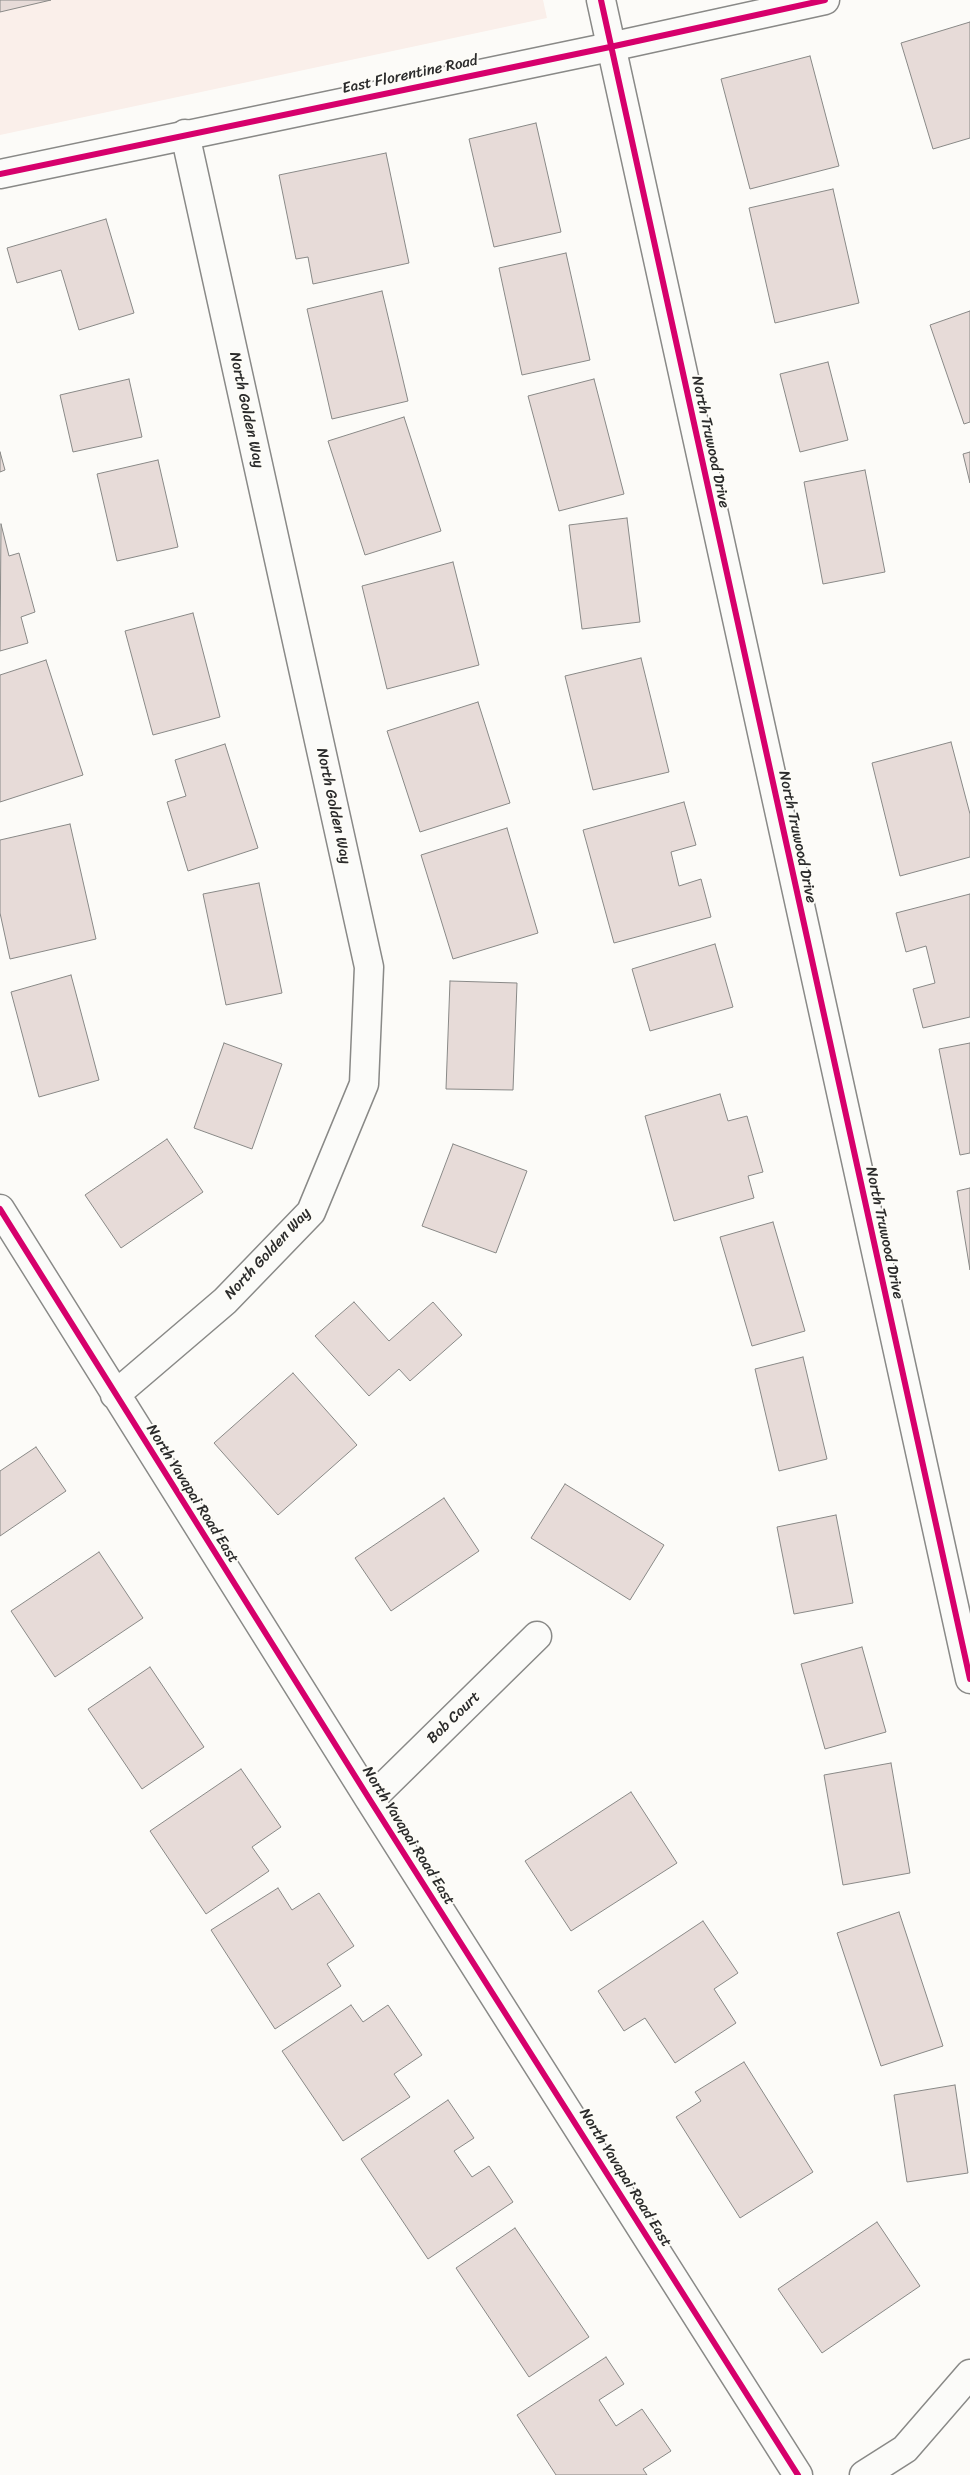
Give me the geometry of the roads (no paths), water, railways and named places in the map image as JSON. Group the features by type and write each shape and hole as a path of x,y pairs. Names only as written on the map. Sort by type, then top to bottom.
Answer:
{"street":[{"name":"North Truwood Drive","path":"601,0 970,1679"},
{"name":"East Florentine Road","path":"0,174 610,47 825,0"},
{"name":"North Golden Way","path":"115,1394 225,1301 310,1212 364,1084 368,968 185,134"},
{"name":"North Yavapai Road East","path":"0,1209 370,1800 798,2475"},
{"name":"Bob Court","path":"370,1800 537,1636"},
{"path":"864,2475 906,2449 970,2374"}]}
